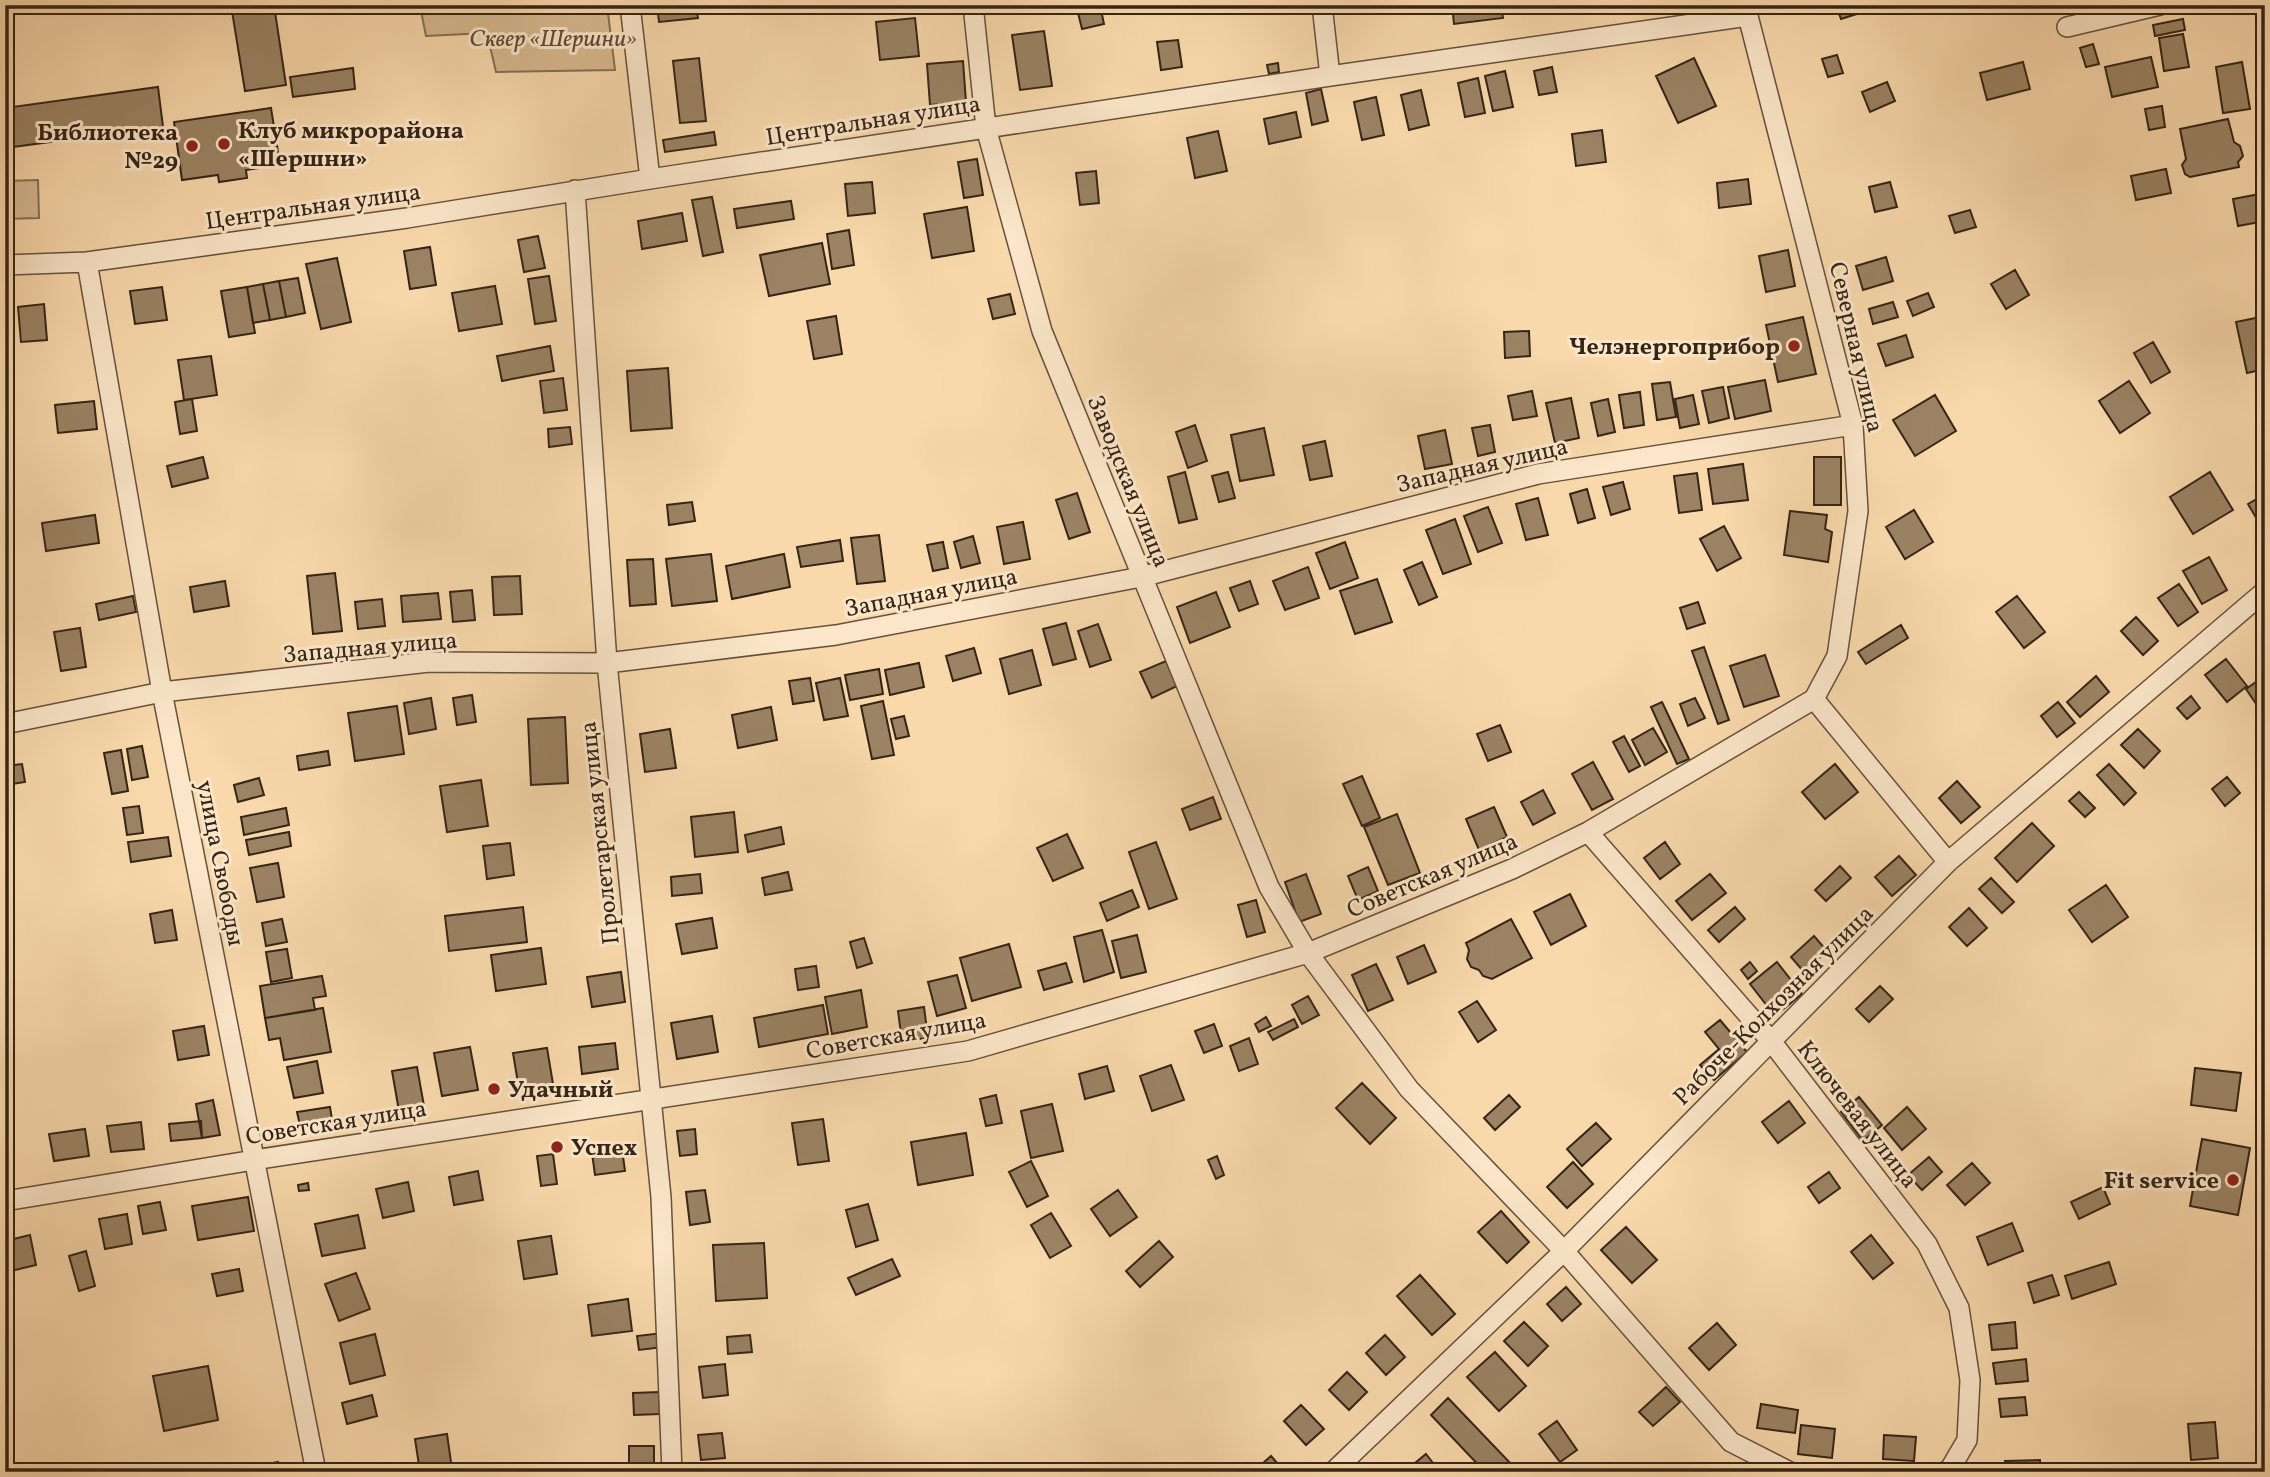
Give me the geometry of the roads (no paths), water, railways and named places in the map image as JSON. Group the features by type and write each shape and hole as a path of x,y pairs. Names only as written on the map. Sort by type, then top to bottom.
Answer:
{"street":[{"path":"630,5 650,179"},
{"name":"Заводская улица","path":"972,5 986,128 1042,331 1269,887 1308,953"},
{"path":"1322,5 1330,76"},
{"path":"2067,27 2160,5"},
{"name":"Центральная улица","path":"5,265 87,262 407,218 1748,10"},
{"name":"Северная улица","path":"1748,10 1853,425 1858,510 1837,656 1814,699"},
{"name":"Пролетарская улица","path":"575,190 607,663 661,1197 672,1472"},
{"name":"улица Свободы","path":"87,262 162,692 316,1472"},
{"name":"Западная улица","path":"5,724 162,692 429,662 607,663 836,635 1141,577 1538,474 1853,425"},
{"name":"Рабоче-Колхозная улица","path":"1333,1472 1564,1251 1948,862 2265,591"},
{"path":"1814,699 1948,862"},
{"name":"Советская улица","path":"5,1201 254,1160 968,1051 1308,953 1512,869 1588,832 1814,699"},
{"name":"Ключевая улица","path":"1588,832 1771,1041 1927,1244 1959,1308 1970,1380 1967,1440 1950,1469 1945,1472"},
{"path":"1308,953 1409,1089 1564,1251 1731,1442 1790,1472"}],"place":[{"name":"Клуб микрорайона «Шершни»","path":"224,144"},
{"name":"Библиотека №29","path":"192,146"},
{"name":"Челэнергоприбор","path":"1794,346"},
{"name":"Удачный","path":"494,1089"},
{"name":"Успех","path":"557,1147"},
{"name":"Fit service","path":"2233,1180"}],"park label":[{"name":"Сквер «Шершни»","path":"553,38"}]}
